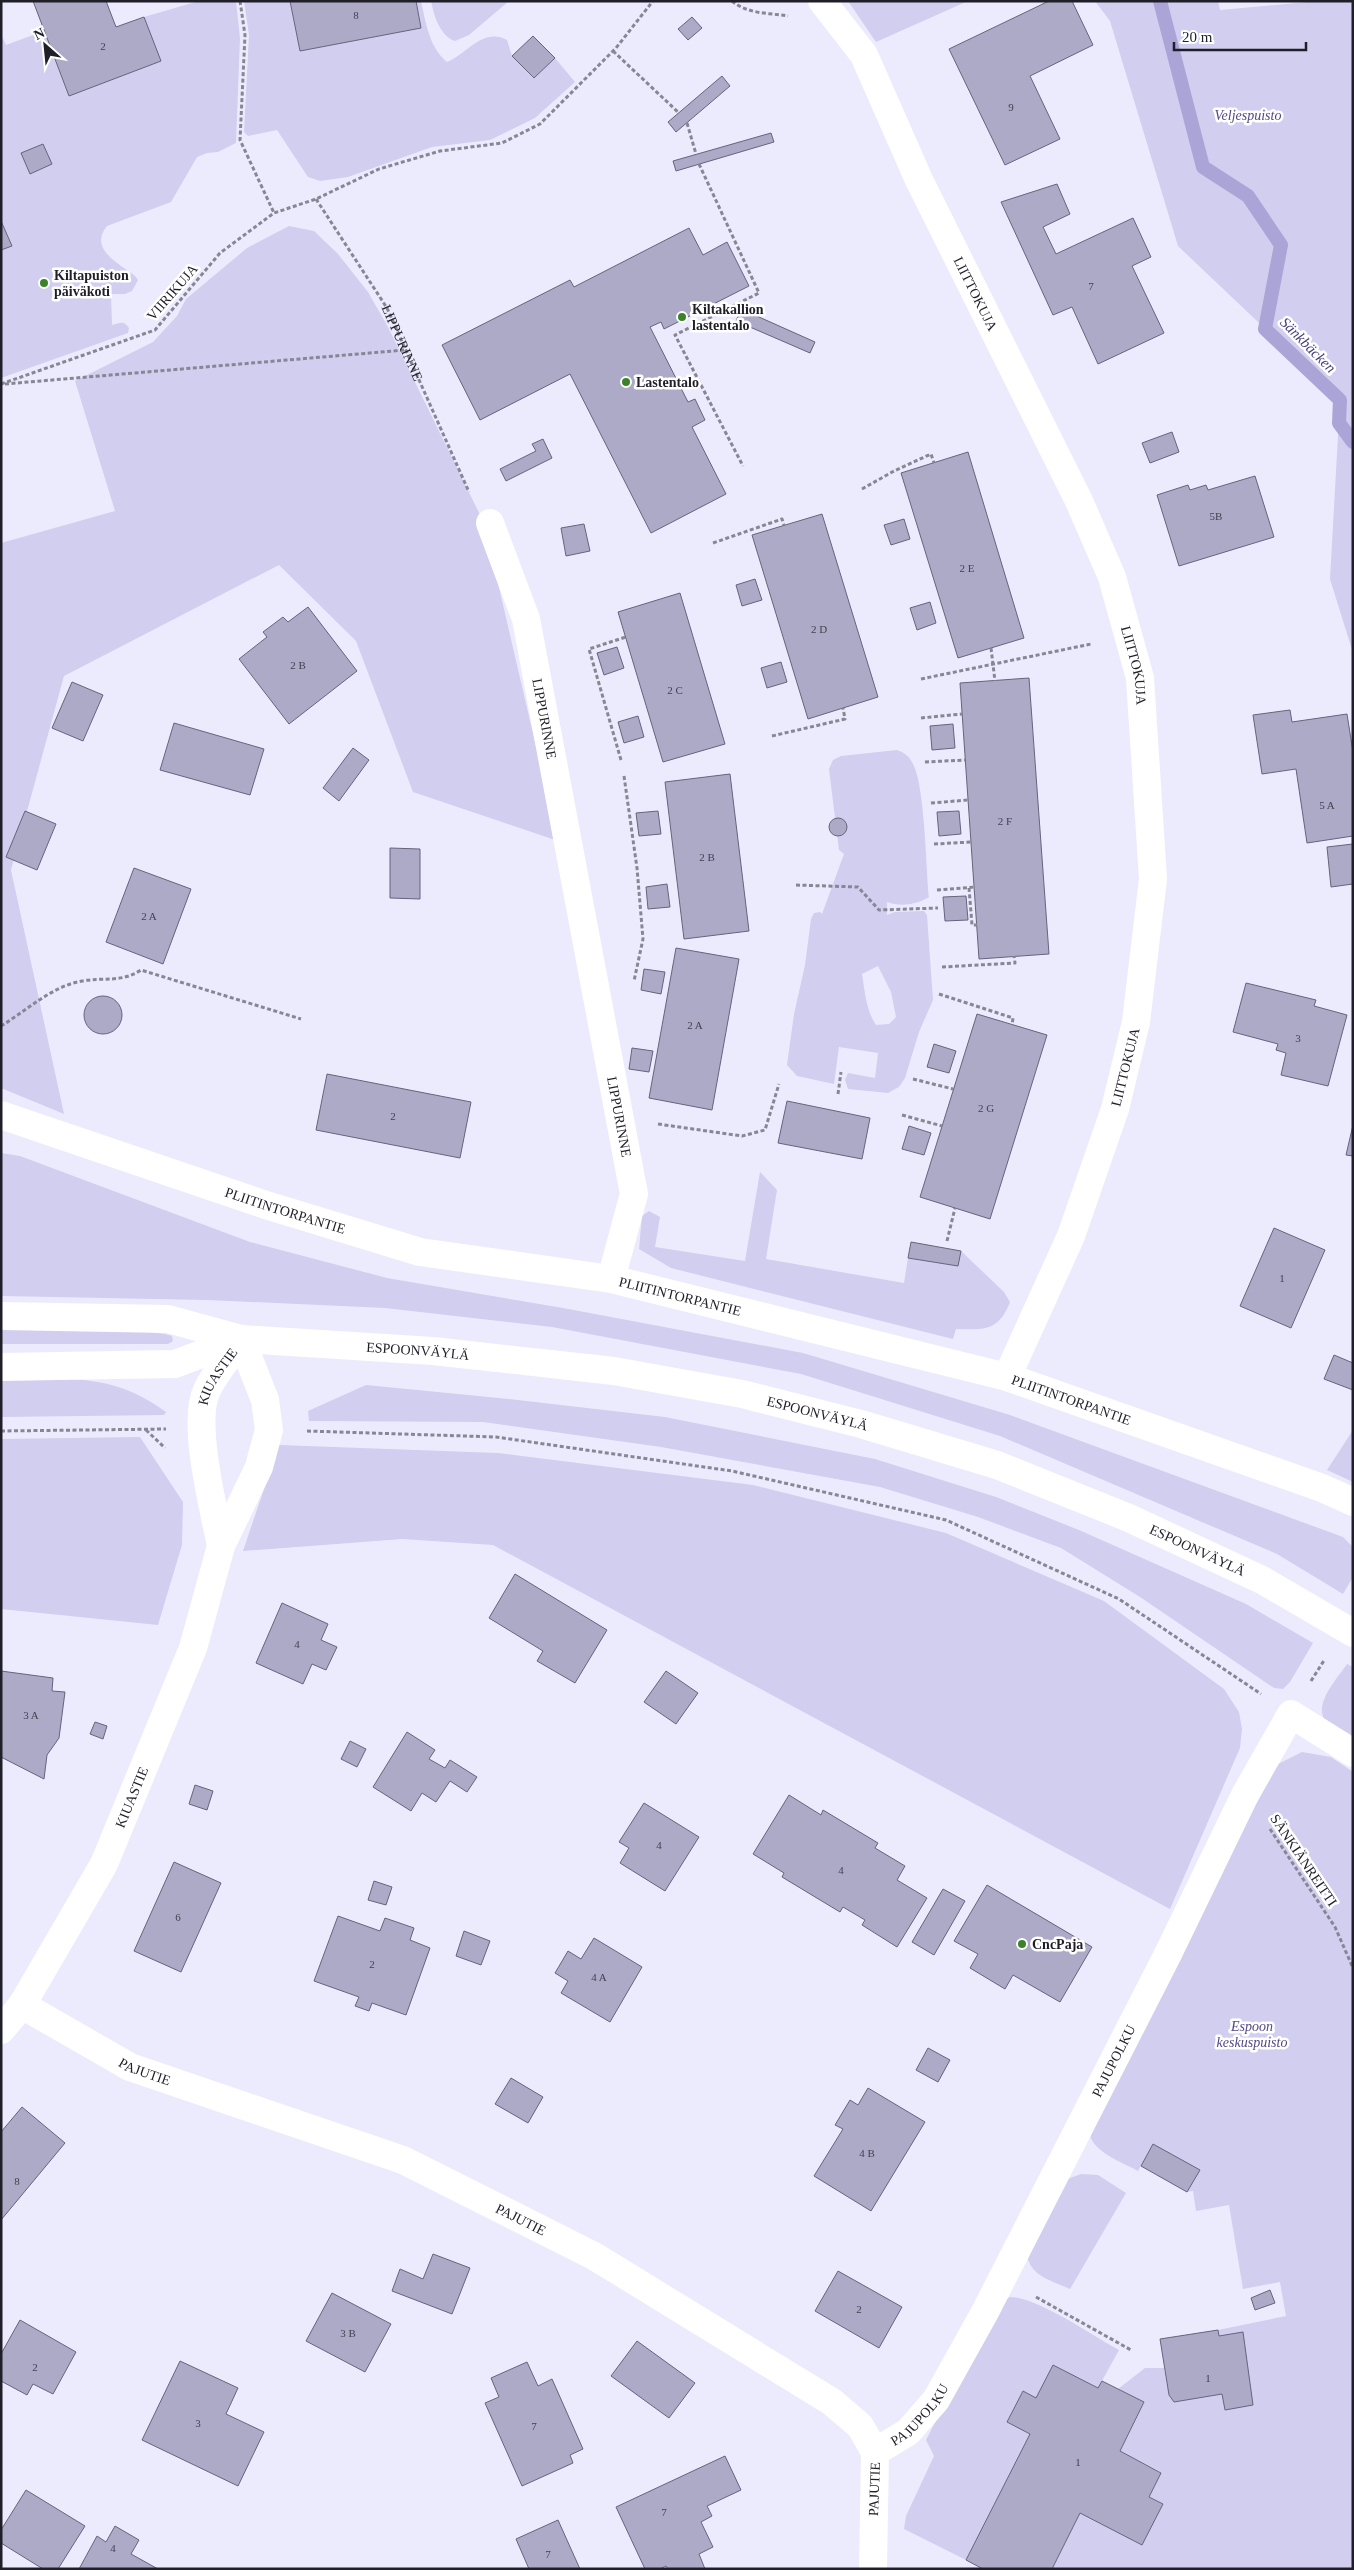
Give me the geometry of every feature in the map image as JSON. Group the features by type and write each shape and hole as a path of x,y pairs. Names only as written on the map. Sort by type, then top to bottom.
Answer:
{"street":[{"name":"LIITTOKUJA","path":"822,1 864,55 919,180 1079,500 1112,578 1140,678 1153,879 1136,1022 1115,1109 1071,1236 1007,1377"},
{"name":"LIPPURINNE","path":"490,523 526,619 634,1194 610,1279"},
{"name":"PLIITINTORPANTIE","path":"1,1115 266,1205 420,1252 610,1279 1007,1377 1322,1488 1353,1502"},
{"name":"ESPOONVÄYLÄ","path":"1,1316 168,1320 241,1340 433,1351 614,1371 742,1394 861,1424 997,1465 1129,1518 1262,1580 1353,1633"},
{"name":"ESPOONVÄYLÄ","path":"1,1367 175,1364 241,1340"},
{"name":"KIUASTIE","path":"221,1546 206,1468 201,1428 206,1391 241,1340"},
{"name":"KIUASTIE","path":"1,2030 22,2004 104,1864 193,1648 221,1546 259,1467 269,1430 265,1400 241,1340"},
{"path":"1291,1714 1353,1753"},
{"name":"PAJUPOLKU","path":"875,2452 908,2432 936,2400 1002,2278 1168,1954 1246,1795 1291,1714"},
{"name":"PAJUTIE","path":"22,2004 130,2067 402,2160 594,2256 832,2402 860,2426 875,2452 873,2569"}],"path":[{"path":"240,1 245,35 240,140 274,213"},
{"name":"VIIRIKUJA","path":"1,384 154,330 220,253 274,213 316,199 379,170 440,151 502,143 540,124 613,51 653,1"},
{"path":"732,1 740,8 754,12 796,18"},
{"path":"613,51 679,113"},
{"path":"688,122 696,154"},
{"path":"699,164 759,293 675,335 743,466"},
{"name":"LIPPURINNE","path":"316,199 387,308 466,487 490,523"},
{"path":"1,384 405,350"},
{"path":"862,489 894,470 931,454 934,462"},
{"path":"713,543 782,519 784,525"},
{"path":"621,760 589,649 626,637"},
{"path":"921,679 1097,642"},
{"path":"991,648 995,681"},
{"path":"772,736 846,719 843,708"},
{"path":"921,718 962,714"},
{"path":"925,762 966,760"},
{"path":"624,776 637,868 643,939 632,987"},
{"path":"931,803 968,800"},
{"path":"934,844 972,842"},
{"path":"796,885 858,887 880,910 938,908"},
{"path":"937,890 974,887"},
{"path":"969,888 972,925 977,925"},
{"path":"942,967 1015,963 1014,956"},
{"path":"1,1026 56,990 81,981 129,978 141,970 301,1019"},
{"path":"939,994 1013,1018 1012,1025"},
{"path":"838,1094 841,1072"},
{"path":"913,1079 953,1089"},
{"path":"621,1119 742,1136 765,1130 779,1084"},
{"path":"902,1115 942,1126"},
{"path":"947,1241 956,1208"},
{"path":"1,1432 201,1428"},
{"path":"269,1430 496,1437 732,1471 946,1520 1120,1598 1291,1714"},
{"name":"SÄNKIÄNREITTI","path":"1246,1795 1285,1849 1335,1927 1353,1968"},
{"path":"1002,2278 1131,2350"}],"green space":[{"path":"199,1 236,1 240,38 236,143 218,152 207,153 197,157 171,202 107,226 102,234 101,242 108,255 138,280 132,291 125,294 111,294 112,325 125,324 129,328 128,333 1,378 1,250 12,246 1,221 1,34 6,45 44,31 69,96 144,17"},
{"path":"244,1 290,1 300,51 421,28 416,1 421,1 432,42 447,62 483,39 498,37 507,40 512,56 533,78 555,58 575,82 535,118 490,140 432,147 348,177 320,181 308,177 277,130 248,136 244,132 249,35"},
{"path":"431,1 509,1 469,35 455,41 445,35 442,30 436,19"},
{"path":"848,1 968,1 876,42"},
{"name":"Veljespuisto","path":"1095,1 1218,1 1220,10 1319,1 1353,1 1353,653 1330,579 1340,400 1178,246 1110,21"},
{"path":"289,226 314,231 338,254 368,292 388,327 484,523 558,841 413,792 356,641 279,565 64,676 11,870 64,1114 1,1088 1,543 115,511 75,381 153,342 177,316 186,299 247,248"},
{"path":"897,750 905,754 913,764 917,775 923,808 929,897 919,902 908,904 887,902 887,915 895,912 924,911 927,915 933,1000 919,1032 905,1078 899,1087 888,1093 848,1089 845,1080 848,1073 875,1078 878,1053 839,1047 834,1084 797,1076 787,1065 794,1014 805,965 811,919 814,913 820,912 822,914 844,854 839,850 829,769 833,760 841,756","holes":["878,966 891,992 896,1017 889,1024 876,1025 868,1007 862,974"]},
{"path":"1,1153 20,1156 250,1242 387,1278 563,1308 803,1353 1010,1415 1343,1537 1353,1547 1353,1577 1343,1594 1277,1554 1000,1436 801,1374 552,1327 385,1308 207,1300 1,1296"},
{"path":"760,1172 777,1190 766,1259 904,1283 908,1258 958,1266 961,1251 1004,1292 1010,1302 1006,1312 1001,1319 989,1327 982,1329 956,1329 953,1339 671,1268 639,1249 642,1216 649,1211 660,1217 655,1247 745,1261"},
{"path":"1,1326 114,1328 165,1334 172,1336 173,1341 168,1344 1,1344"},
{"path":"1,1379 67,1379 107,1384 146,1399 166,1412 164,1415 1,1417"},
{"path":"366,1385 665,1417 875,1459 996,1497 1079,1530 1246,1604 1313,1643 1290,1682 1283,1689 1274,1688 1140,1597 1061,1548 978,1517 880,1487 661,1447 483,1422 309,1421 308,1411"},
{"path":"1353,1430 1353,1482 1327,1470"},
{"path":"140,1437 183,1502 182,1545 158,1625 1,1609 1,1439"},
{"path":"279,1445 498,1453 753,1485 946,1533 1104,1601 1224,1689 1239,1712 1242,1729 1240,1748 1170,1909 493,1545 402,1539 243,1551"},
{"path":"1347,1664 1353,1667 1353,1739 1328,1724 1323,1717 1322,1710 1327,1693"},
{"name":"Espoon keskuspuisto","path":"1302,1752 1331,1757 1353,1772 1353,2569 1052,2569 1080,2513 1142,2545 1163,2504 1149,2497 1161,2472 1120,2451 1144,2403 1118,2389 1145,2368 1164,2368 1169,2395 1174,2402 1222,2394 1225,2410 1253,2405 1243,2333 1219,2336 1218,2330 1286,2316 1280,2282 1243,2289 1229,2205 1196,2211 1193,2191 1187,2192 1199,2170 1153,2144 1138,2171 1101,2151 1095,2145 1089,2131 1276,1765"},
{"path":"1081,2174 1098,2175 1126,2193 1070,2289 1047,2279 1035,2271 1028,2258 1026,2249 1062,2181"},
{"path":"1010,2297 1035,2303 1065,2318 1119,2350 1098,2388 1053,2365 1036,2398 1023,2391 1007,2422 1030,2434 966,2560 904,2529 906,2516 934,2456 926,2440 996,2305"}],"building":[{"path":"33,1 106,1 116,27 144,17 161,61 69,96"},
{"path":"290,1 416,1 421,28 300,51"},
{"path":"1049,1 1072,1 1093,45 1030,76 1060,139 1005,165 949,49"},
{"path":"692,17 702,28 688,40 678,29"},
{"path":"533,36 555,58 534,78 512,56"},
{"path":"722,76 730,86 676,132 668,122"},
{"path":"771,133 774,142 676,171 673,161"},
{"path":"43,144 52,164 30,174 21,153"},
{"path":"1057,184 1070,214 1043,227 1056,254 1133,218 1151,257 1132,266 1164,333 1098,364 1072,307 1053,315 1001,202"},
{"path":"1,221 12,246 1,250"},
{"name":"Lastentalo","path":"689,228 703,255 727,242 749,286 664,329 661,322 650,327 688,402 695,399 705,420 692,427 726,494 651,533 570,374 480,420 442,345 570,280 574,287"},
{"path":"741,309 815,342 810,353 736,321"},
{"path":"1172,432 1179,452 1150,463 1142,443"},
{"path":"543,439 552,458 506,481 500,469 536,451 532,444"},
{"path":"968,452 1024,638 958,658 901,473"},
{"path":"1255,476 1274,537 1179,566 1157,495 1188,485 1190,490 1206,485 1208,490"},
{"path":"822,514 878,697 808,719 752,535"},
{"path":"904,519 910,539 891,545 884,525"},
{"path":"584,524 590,551 566,556 561,528"},
{"path":"755,579 762,600 742,606 736,585"},
{"path":"680,593 725,744 663,762 618,612"},
{"path":"930,602 936,623 917,630 910,608"},
{"path":"308,607 357,671 289,724 239,659 267,637 263,632 283,617 288,622"},
{"path":"617,647 624,668 604,675 597,653"},
{"path":"781,662 787,682 767,688 761,668"},
{"path":"1029,678 1049,954 979,959 960,683"},
{"path":"72,682 103,695 83,741 52,728"},
{"path":"1290,710 1292,722 1347,714 1353,752 1353,836 1307,843 1296,769 1262,774 1253,715"},
{"path":"638,716 644,737 624,743 618,722"},
{"path":"174,723 264,749 250,795 160,770"},
{"path":"953,724 955,748 932,750 930,726"},
{"path":"353,748 369,760 339,801 323,788"},
{"path":"730,774 749,931 684,939 665,782"},
{"path":"25,811 56,824 37,870 6,857"},
{"path":"658,811 661,834 639,836 636,813"},
{"path":"959,811 961,834 939,836 937,812"},
{"path":"838,818 844,821 847,827 844,833 838,836 832,833 829,827 832,821"},
{"path":"1353,844 1353,884 1331,887 1327,847"},
{"path":"390,848 420,849 420,899 390,898"},
{"path":"134,868 191,889 163,964 106,942"},
{"path":"667,884 670,907 648,909 646,887"},
{"path":"966,896 968,920 945,921 943,897"},
{"path":"676,948 739,959 712,1110 649,1098"},
{"path":"644,969 665,972 661,994 641,990"},
{"path":"1246,983 1316,1000 1314,1006 1347,1015 1328,1086 1281,1075 1286,1053 1276,1050 1278,1044 1233,1032"},
{"path":"103,996 116,1002 122,1015 116,1028 103,1034 90,1028 84,1015 90,1002"},
{"path":"977,1014 1047,1035 990,1219 920,1197"},
{"path":"934,1044 956,1051 949,1073 927,1067"},
{"path":"632,1048 653,1051 649,1072 629,1069"},
{"path":"327,1074 471,1102 460,1158 316,1130"},
{"path":"787,1101 870,1118 862,1159 778,1143"},
{"path":"1353,1125 1353,1156 1346,1155"},
{"path":"909,1126 931,1133 924,1155 902,1149"},
{"path":"1274,1228 1325,1250 1291,1328 1240,1306"},
{"path":"911,1242 961,1251 958,1266 908,1258"},
{"path":"1334,1355 1353,1363 1353,1390 1324,1379"},
{"path":"515,1574 607,1630 575,1683 537,1661 543,1651 489,1618"},
{"path":"282,1603 328,1624 321,1640 337,1647 326,1670 312,1664 303,1684 256,1663"},
{"path":"1,1671 53,1678 52,1691 65,1692 59,1738 47,1755 44,1779 1,1757"},
{"path":"666,1671 698,1693 676,1724 644,1702"},
{"path":"95,1722 107,1726 103,1739 90,1734"},
{"path":"407,1732 435,1750 429,1759 445,1768 450,1760 477,1777 467,1792 450,1781 436,1802 422,1793 411,1811 373,1787"},
{"path":"350,1741 366,1749 357,1767 341,1759"},
{"path":"195,1785 213,1791 207,1810 189,1804"},
{"path":"789,1795 821,1815 823,1810 878,1843 875,1848 905,1866 897,1880 927,1898 897,1947 862,1925 865,1920 843,1907 840,1912 782,1877 784,1873 753,1854"},
{"path":"644,1803 699,1837 665,1891 620,1863 629,1848 619,1842"},
{"path":"174,1862 221,1883 181,1972 134,1951"},
{"path":"374,1881 392,1887 386,1905 368,1900"},
{"path":"987,1885 1092,1947 1060,2002 1013,1975 1005,1989 970,1968 978,1954 954,1941"},
{"path":"943,1889 965,1901 934,1955 912,1942"},
{"path":"338,1916 380,1931 385,1918 414,1928 410,1940 430,1948 406,2015 372,2003 369,2011 355,2006 359,1997 314,1981"},
{"path":"464,1931 490,1941 481,1965 456,1956"},
{"path":"594,1938 642,1967 610,2022 561,1993 568,1981 555,1973 568,1951 581,1959"},
{"path":"928,2048 950,2060 938,2082 916,2070"},
{"path":"511,2078 543,2097 528,2123 495,2104"},
{"path":"868,2088 925,2122 871,2211 814,2176 843,2129 835,2125 850,2100 858,2105"},
{"path":"22,2107 65,2143 1,2220 1,2132"},
{"path":"1153,2144 1200,2170 1187,2192 1141,2166"},
{"path":"433,2254 470,2268 452,2314 392,2291 400,2269 423,2279"},
{"path":"838,2271 902,2307 879,2348 815,2311"},
{"path":"1270,2290 1275,2303 1255,2310 1251,2298"},
{"path":"332,2293 391,2324 365,2372 306,2341"},
{"path":"20,2320 76,2352 53,2394 33,2384 27,2395 1,2381 1,2354"},
{"path":"1218,2330 1219,2336 1243,2332 1253,2405 1225,2410 1222,2394 1174,2402 1169,2395 1160,2339"},
{"path":"637,2341 695,2383 669,2418 611,2376"},
{"path":"180,2361 238,2388 226,2414 264,2432 238,2486 142,2440"},
{"path":"527,2362 538,2386 552,2379 583,2449 570,2455 573,2463 522,2486 485,2403 499,2397 491,2378"},
{"path":"1053,2365 1098,2388 1102,2381 1144,2402 1120,2451 1161,2473 1149,2497 1163,2504 1142,2545 1080,2513 1052,2569 983,2569 966,2560 1030,2434 1007,2422 1023,2391 1036,2398"},
{"path":"725,2456 741,2490 707,2506 712,2516 701,2522 713,2547 699,2554 705,2569 668,2569 666,2566 660,2569 645,2569 616,2507"},
{"path":"26,2490 85,2526 58,2569 43,2569 1,2543 1,2530"},
{"path":"558,2520 580,2569 529,2569 516,2539"},
{"path":"115,2526 139,2540 131,2554 158,2569 79,2569 97,2536 106,2542"}],"waterway":[{"name":"Sänkbäcken","path":"1160,1 1203,167 1248,196 1281,245 1265,329 1340,400 1339,423 1353,442"}],"place":[{"name":"Kiltapuiston päiväkoti","path":"44,283"},
{"name":"Kiltakallion lastentalo","path":"682,317"},
{"name":"Lastentalo","path":"626,382"},
{"name":"CncPaja","path":"1022,1944"}]}
